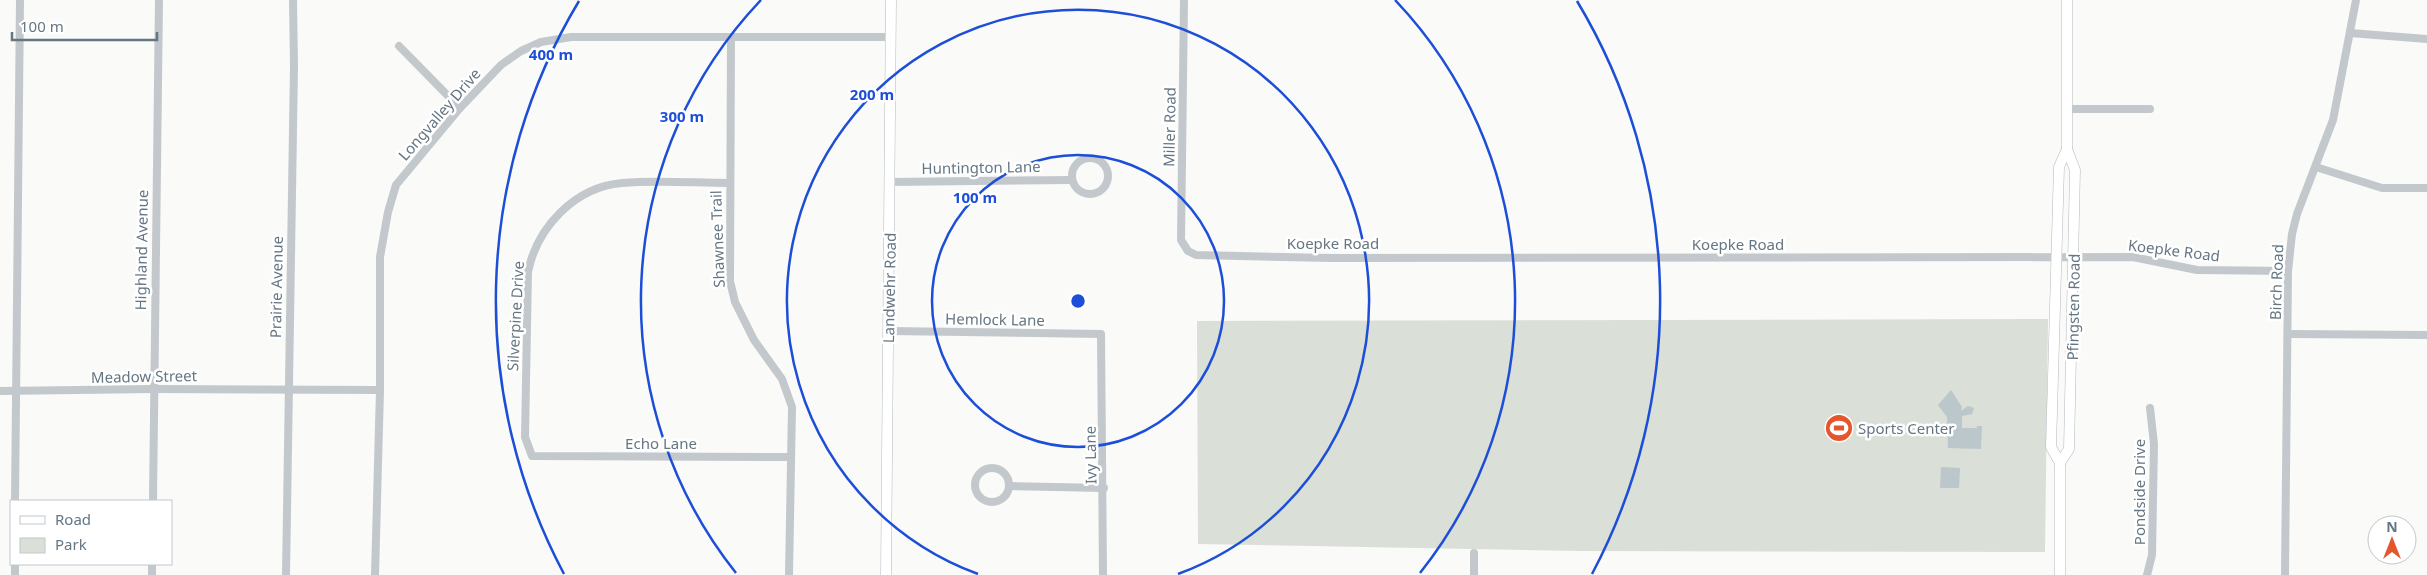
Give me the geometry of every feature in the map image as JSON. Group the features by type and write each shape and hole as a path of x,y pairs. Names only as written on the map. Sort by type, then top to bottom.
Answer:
{"main road":[{"name":"Landwehr Road","path":"886,575 891,0"},
{"name":"Pfingsten Road","path":"2060,463 2069,449 2073,343 2075,170 2067,149 2067,0"},
{"name":"Pfingsten Road","path":"2060,575 2060,463 2051,447 2059,166 2067,149"},
{"path":"2055,343 2073,343"}],"street":[{"path":"15,500 20,0"},
{"name":"Highland Avenue","path":"152,500 159,0"},
{"name":"Prairie Avenue","path":"286,575 294,65 293,0"},
{"name":"Miller Road","path":"1184,0 1181,240 1188,251"},
{"name":"Birch Road","path":"2285,575 2289,334 2288,271 2292,234 2297,214 2333,120 2356,0"},
{"path":"2350,33 2427,39"},
{"name":"Longvalley Drive","path":"375,575 380,390 380,257 388,212 396,185 460,108 510,57 541,42 572,36 891,37"},
{"name":"Shawnee Trail","path":"731,37 730,281 735,302 746,325 754,340 782,379 792,407 789,575"},
{"path":"399,46 460,108"},
{"path":"2067,109 2150,109"},
{"path":"1086,159 1095,159 1101,162 1108,172 1105,187 1092,194 1079,192 1072,180 1075,166 1086,159"},
{"path":"2316,167 2382,188 2427,188"},
{"name":"Huntington Lane","path":"890,182 1072,180"},
{"name":"Silverpine Drive","path":"532,456 526,437 528,272 532,254 553,220 586,192 620,182 729,183"},
{"name":"Koepke Road","path":"1188,251 1202,256 1331,258 2133,257 2197,270 2288,271"},
{"name":"Hemlock Lane","path":"889,331 1101,334"},
{"name":"Ivy Lane","path":"1101,334 1104,488 1103,575"},
{"path":"2289,334 2427,334"},
{"name":"Meadow Street","path":"0,391 153,389 380,390"},
{"name":"Pondside Drive","path":"2147,575 2152,554 2154,444 2150,408"},
{"name":"Echo Lane","path":"532,456 790,457"},
{"path":"994,468 1006,474 1010,486 1004,498 991,502 980,496 975,484 981,472 994,468"},
{"path":"1010,486 1104,488"},
{"path":"1474,553 1474,575"}],"green space":[{"path":"2048,319 2045,552 1581,551 1198,544 1197,321"}],"shaded area":[{"path":"1951,390 1962,407 1961,411 1968,406 1974,408 1972,414 1962,416 1962,428 1982,426 1981,449 1948,448 1947,417 1938,405"},
{"path":"1941,467 1960,468 1959,488 1940,488"}],"place":[{"name":"Sports Center","path":"1839,428"}]}
